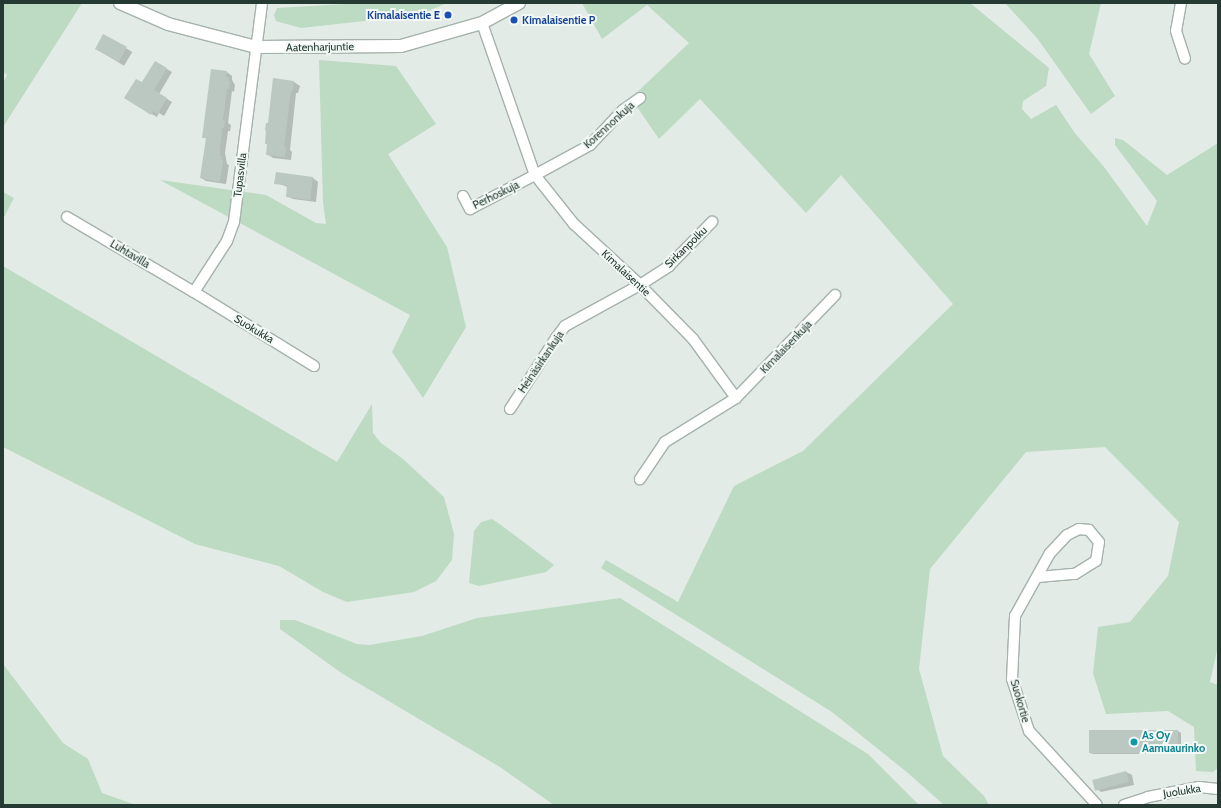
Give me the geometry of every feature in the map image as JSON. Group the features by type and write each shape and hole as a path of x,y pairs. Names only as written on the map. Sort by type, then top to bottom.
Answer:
{"street":[{"name":"Aatenharjuntie","path":"120,3 168,24 256,48 401,46 482,23 519,3"},
{"name":"Tupasvilla","path":"194,292 227,241 234,222 262,3"},
{"path":"1181,3 1176,32 1185,59"},
{"name":"Kimalaisentie","path":"482,23 535,175 574,224 640,286 693,339 736,398"},
{"name":"Korennonkuja","path":"535,175 590,145 623,110 640,98"},
{"name":"Perhoskuja","path":"463,196 470,209 535,175"},
{"name":"Luhtavilla","path":"67,218 194,292"},
{"name":"Sirkanpolku","path":"640,286 669,266 712,222"},
{"name":"Heinäsirkankuja","path":"510,409 565,326 640,286"},
{"name":"Suokukka","path":"194,292 314,366"},
{"name":"Kimalaisenkuja","path":"736,398 835,295"},
{"path":"640,479 665,442 736,398"},
{"name":"Suokortie","path":"1038,577 1074,574 1096,561 1100,542 1088,530 1079,529 1067,535 1050,553 1016,616 1012,679 1029,732 1097,805"},
{"name":"Juolukka","path":"1124,805 1148,797 1199,786 1218,789"}],"green space":[{"path":"3,3 82,3 3,127 3,83 7,75 3,72"},
{"path":"363,3 447,3 419,15 301,28 276,21 274,15 277,8"},
{"path":"582,3 970,3 1049,68 1046,86 1023,101 1022,109 1031,119 1056,105 1074,132 1104,167 1147,226 1157,201 1115,145 1115,138 1123,140 1167,175 1218,143 1218,646 1210,682 1218,685 1218,768 1213,772 1196,771 1194,727 1168,711 1106,714 1093,673 1098,627 1130,622 1168,576 1179,522 1105,447 1026,452 930,569 919,669 943,756 984,796 989,805 944,805 908,773 832,712 601,568 606,560 678,602 734,486 803,451 953,304 841,175 806,213 700,99 659,139 631,98 689,43 647,5 602,39"},
{"path":"1005,3 1101,3 1089,54 1115,96 1091,114 1037,38"},
{"path":"319,60 396,66 436,124 388,154 447,247 466,327 423,398 392,352 410,315 160,180 266,195 316,223 326,224 323,203"},
{"path":"3,192 14,198 3,219"},
{"path":"3,266 337,462 372,404 373,433 381,443 403,459 444,497 454,534 452,560 436,581 414,592 347,602 323,592 279,566 195,544 3,447"},
{"path":"492,519 554,565 546,572 479,586 469,583 474,531 481,522"},
{"path":"620,598 868,754 919,805 554,805 500,767 343,674 280,629 280,620 295,620 357,644 369,645 422,636 477,618"},
{"path":"3,664 63,743 88,759 102,793 136,805 3,805"}],"building":[{"path":"103,34 127,47 119,62 95,49"},
{"path":"155,61 167,68 154,90 167,98 158,114 153,111 151,115 124,98 136,79 142,82"},
{"path":"211,69 227,71 226,77 229,77 228,81 230,81 229,89 227,89 223,120 225,121 224,128 222,128 220,156 222,156 221,160 223,160 220,182 200,178 206,138 202,138"},
{"path":"273,78 294,81 293,91 291,90 284,147 286,147 285,157 266,155 267,144 265,144 265,130 266,123 268,123"},
{"path":"276,172 313,177 310,200 286,197 287,185 274,184"},
{"name":"As Oy Aamuaurinko","path":"1089,730 1178,730 1178,753 1089,753"},
{"path":"1126,771 1129,782 1095,791 1092,780"}],"place":[{"name":"Kimalaisentie E","path":"448,15"},
{"name":"Kimalaisentie P","path":"514,20"},
{"name":"As Oy Aamuaurinko","path":"1134,742"}]}
